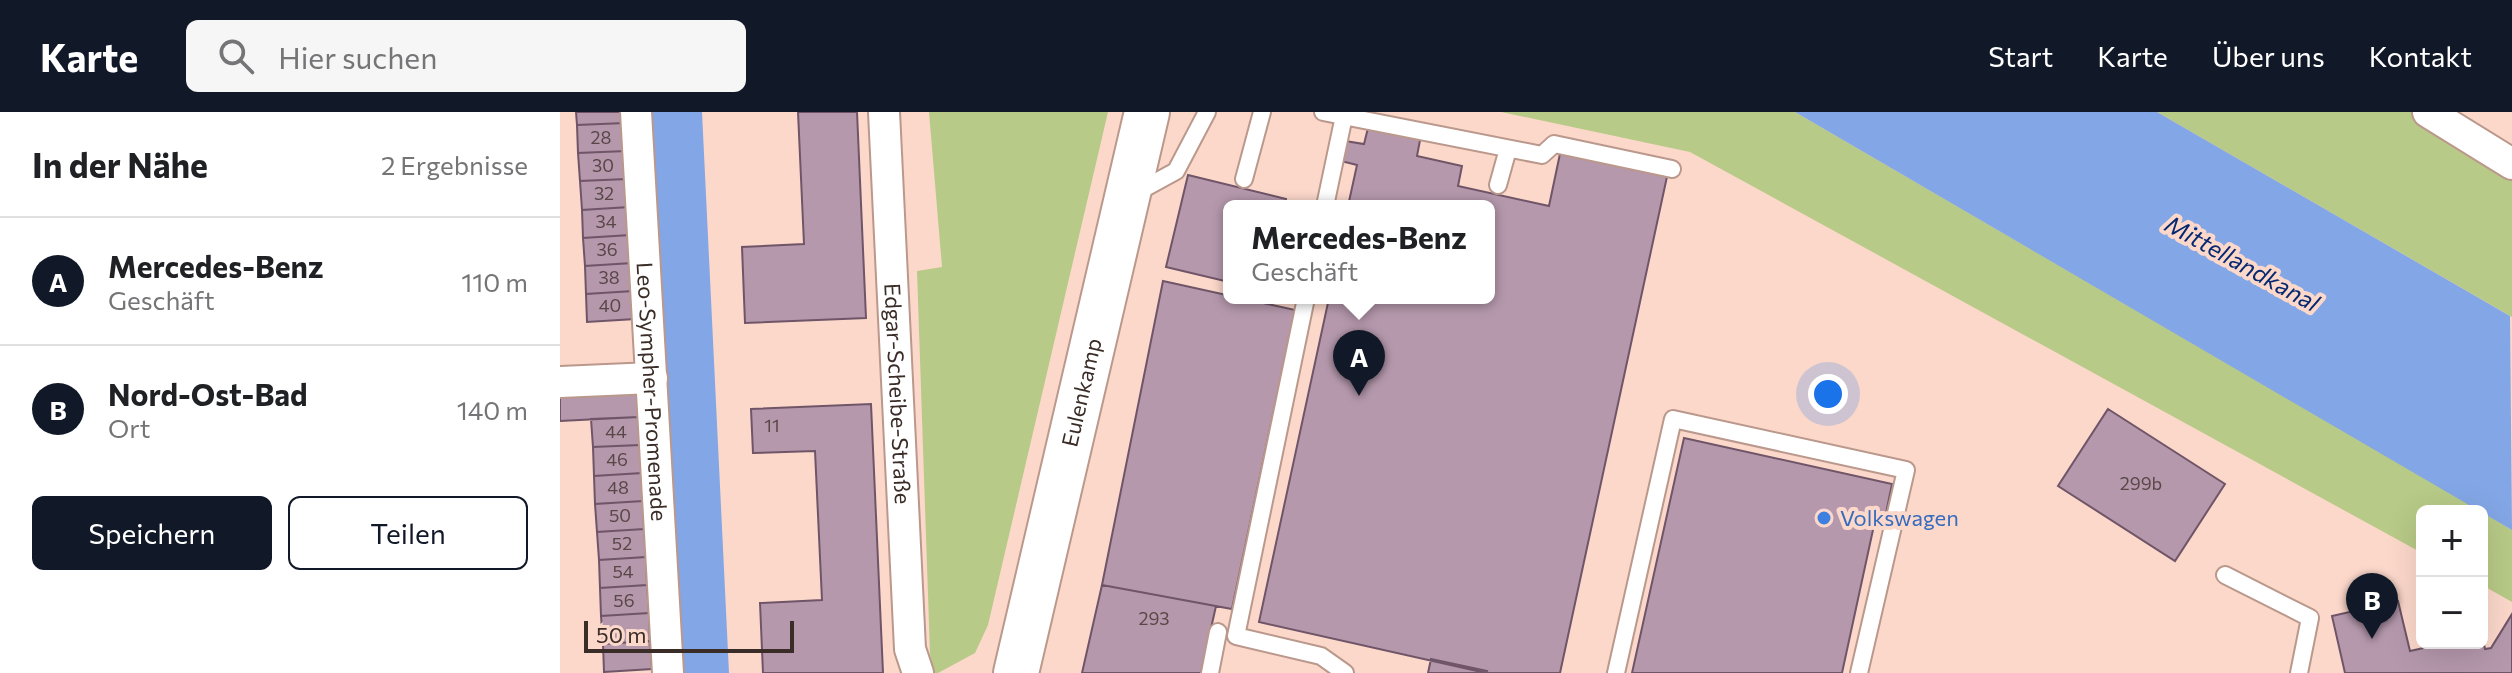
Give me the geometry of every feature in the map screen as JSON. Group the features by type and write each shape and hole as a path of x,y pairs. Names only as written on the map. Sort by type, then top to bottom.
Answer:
{"street":[{"name":"Leo-Sympher-Promenade","path":"636,112 668,673"},
{"name":"Edgar-Scheibe-Straße","path":"884,112 909,634 918,673"},
{"name":"Eulenkamp","path":"1016,673 1147,112"},
{"path":"2428,112 2512,164"},
{"path":"560,382 652,378"}],"lane":[{"path":"1125,198 1176,171 1207,112"},
{"path":"1244,179 1262,112"},
{"path":"1323,112 1542,155 1554,144 1672,169"},
{"path":"1326,200 1344,116"},
{"path":"1498,185 1508,149"},
{"path":"1305,304 1236,636 1321,656 1345,673"},
{"path":"1616,673 1673,419 1906,470 1859,673"},
{"path":"2225,575 2310,618 2299,673"},
{"path":"1210,673 1218,632"}],"green space":[{"path":"929,112 1108,112 988,625 975,653 938,673 934,673 930,654 917,271 942,267"},
{"path":"1501,112 1795,112 2471,505 2416,505 2416,550 1690,152"},
{"path":"2157,112 2428,112 2512,164 2512,317"},
{"path":"2488,516 2512,530 2512,602 2488,588"}],"water":[{"path":"652,112 702,112 729,673 681,673"},
{"name":"Mittellandkanal","path":"1795,112 2157,112 2510,316 2512,530 2488,516 2488,505 2469,505"}],"building":[{"path":"576,112 624,112 625,123 577,125"},
{"path":"798,112 857,112 866,318 745,323 742,247 804,244"},
{"path":"625,123 626,151 578,153 577,125"},
{"path":"1369,124 1421,135 1417,156 1462,166 1458,186 1549,206 1561,149 1668,172 1560,673 1486,673 1259,622 1328,304 1495,304 1495,200 1349,200 1357,165 1341,161 1345,141 1364,144"},
{"path":"626,151 627,179 580,181 578,153"},
{"path":"1188,175 1286,199 1223,200 1223,281 1166,267"},
{"path":"627,179 629,207 582,210 580,181"},
{"path":"629,207 630,235 583,238 582,210"},
{"path":"630,235 632,263 585,266 583,238"},
{"path":"632,263 633,291 586,294 585,266"},
{"path":"1163,281 1223,294 1223,304 1268,304 1295,310 1232,609 1102,585"},
{"path":"633,291 635,319 587,322 586,294"},
{"path":"637,388 638,417 560,421 560,393"},
{"path":"871,404 883,673 763,673 760,603 822,600 815,451 753,453 751,409"},
{"path":"2108,409 2225,484 2175,561 2058,486"},
{"path":"638,417 640,445 593,447 591,419"},
{"path":"1684,438 1892,484 1885,518 1876,516 1842,673 1632,673"},
{"path":"640,445 642,473 594,476 593,447"},
{"path":"642,473 643,501 595,504 594,476"},
{"path":"643,501 644,529 597,532 595,504"},
{"path":"644,529 646,557 599,560 597,532"},
{"path":"646,557 647,585 600,588 599,560"},
{"path":"647,585 649,613 601,616 600,588"},
{"path":"1102,585 1216,606 1201,673 1082,673"},
{"path":"2398,601 2410,651 2491,648 2512,614 2512,673 2345,673 2332,616"},
{"path":"649,613 650,641 603,644 601,616"},
{"path":"650,641 652,669 604,672 603,644"},
{"path":"1431,659 1487,671 1428,673"}],"place":[{"name":"Mercedes-Benz","path":"1359,396"},
{"name":"Volkswagen","path":"1824,518"},
{"name":"Nord-Ost-Bad","path":"2372,639"}]}
